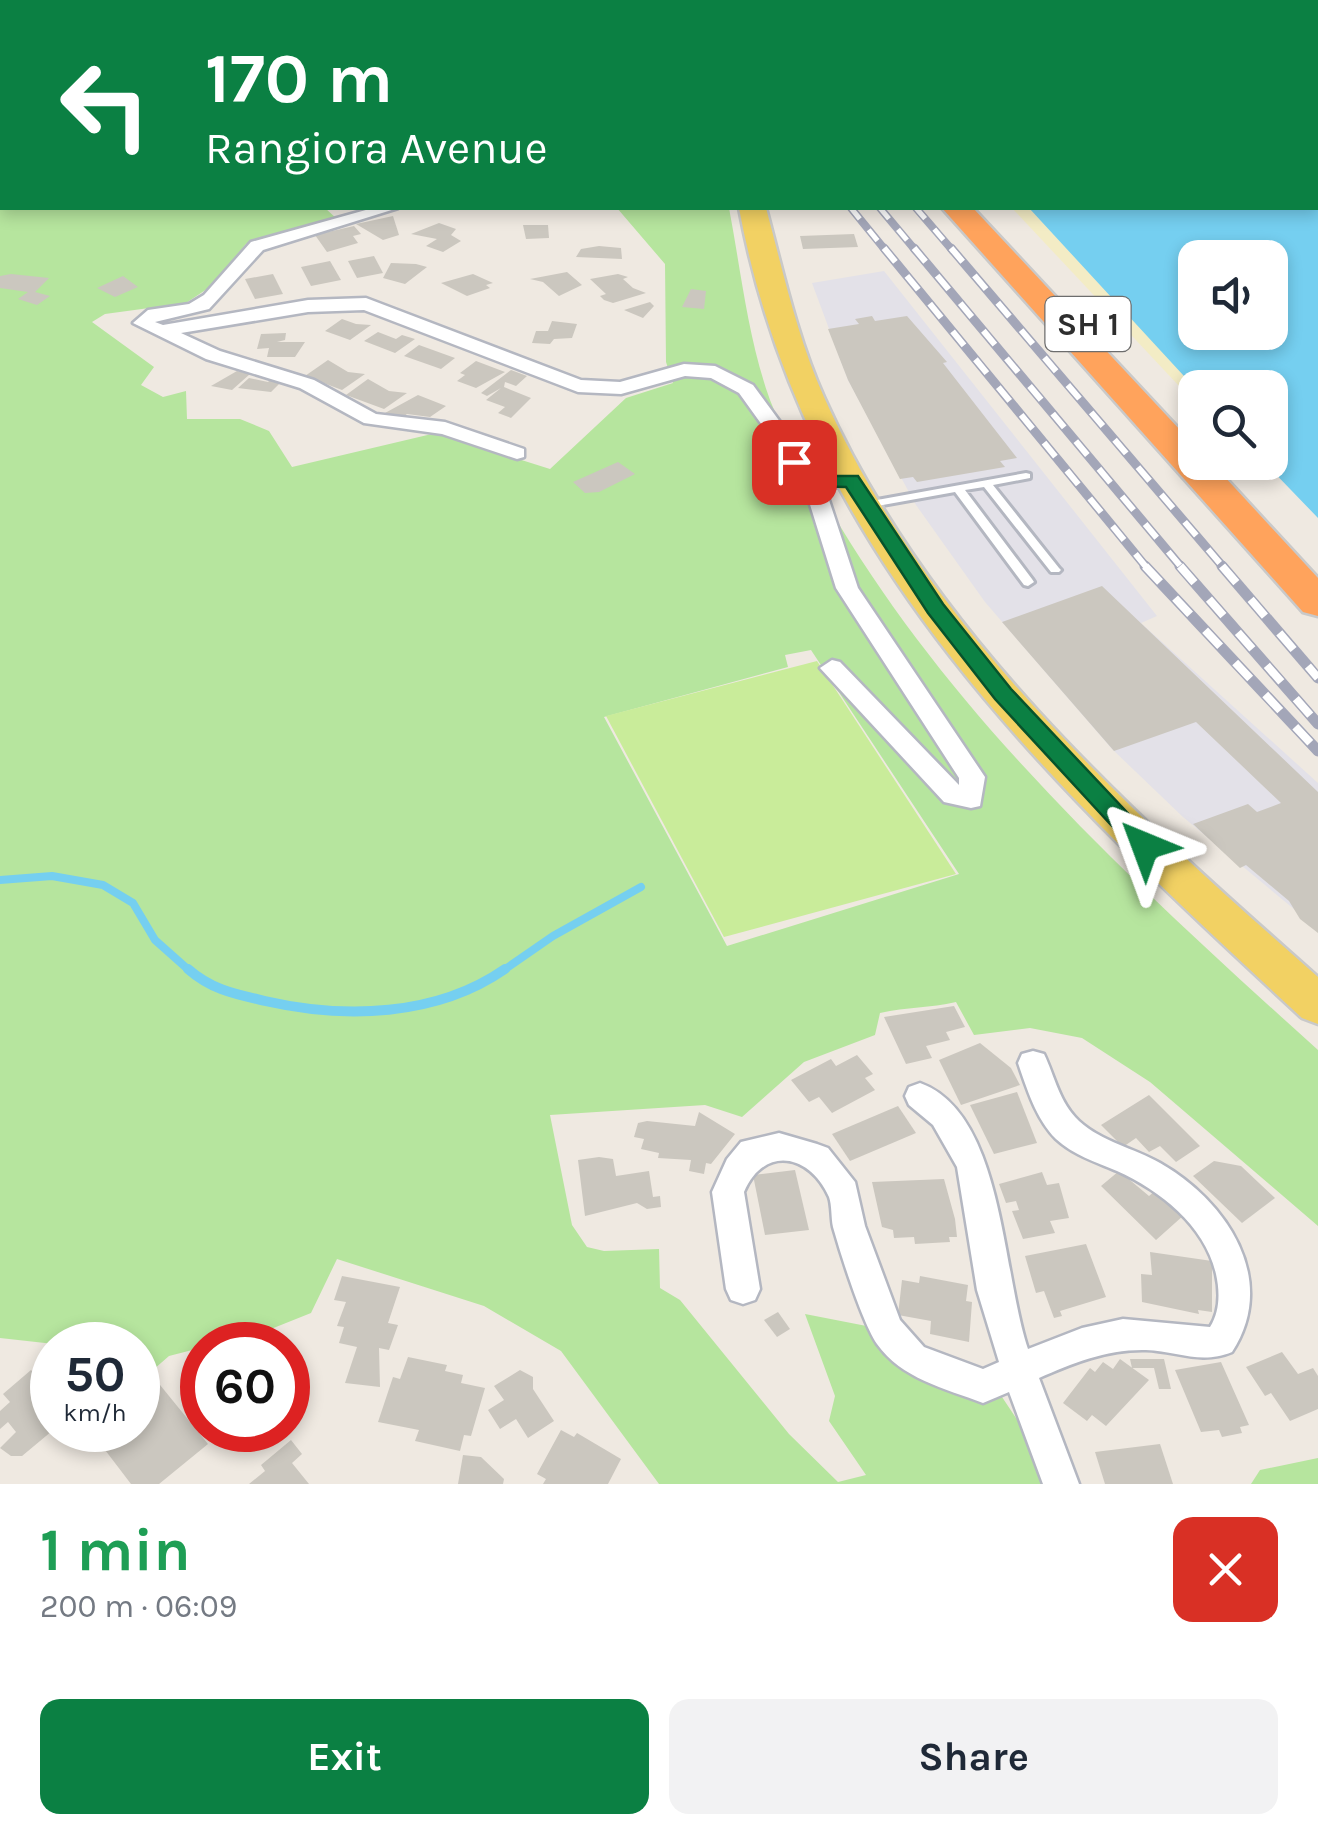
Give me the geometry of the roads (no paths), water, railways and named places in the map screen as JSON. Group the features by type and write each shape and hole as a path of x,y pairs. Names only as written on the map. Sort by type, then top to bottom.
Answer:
{"highway":[{"name":"SH 1","path":"960,210 1201,480 1318,603"},
{"name":"SH 1","path":"985,210 1178,421"},
{"path":"1232,480 1318,568"}],"main road":[{"path":"753,210 794,359 859,493 935,609 1062,760 1145,846 1318,1005"}],"street":[{"path":"383,210 257,246 246,253 211,299 190,310 152,315 142,323 212,355 307,384 371,419 445,428 516,453"},
{"path":"162,330 308,306 366,304 578,386 621,388 684,370 716,372 746,389 813,482 847,588 972,776 971,799 953,795 832,668"},
{"path":"813,482 859,493"},
{"path":"743,1288 728,1192 738,1168 752,1152 779,1146 817,1158 844,1192 849,1226 888,1330 912,1359 983,1386 1075,1347 1142,1334 1203,1345 1220,1341 1236,1312 1231,1264 1220,1238 1196,1206 1147,1171 1071,1133 1046,1100 1033,1063"},
{"path":"920,1096 946,1118 966,1149 977,1184 995,1295 1061,1484"}],"lane":[{"path":"859,493 959,490 1026,476"},
{"path":"986,484 1055,570"},
{"path":"959,490 1028,582"}],"water":[{"path":"1031,210 1318,210 1318,518 1281,480 1288,480 1288,370 1178,370"}],"waterway":[{"path":"0,880 52,876 103,885 133,903 155,940 191,972"},
{"path":"501,972 553,936 641,887"},
{"path":"188,969 215,987 244,996 295,1007 357,1011 389,1010 450,997 505,969"}],"railway":[{"path":"853,210 886,251"},
{"path":"882,210 916,251"},
{"path":"918,210 953,251"},
{"path":"884,248 1147,568"},
{"path":"914,248 1182,568"},
{"path":"951,248 1224,568"},
{"path":"1145,566 1318,751"},
{"path":"1180,566 1318,724"},
{"path":"1222,566 1318,678"}]}
